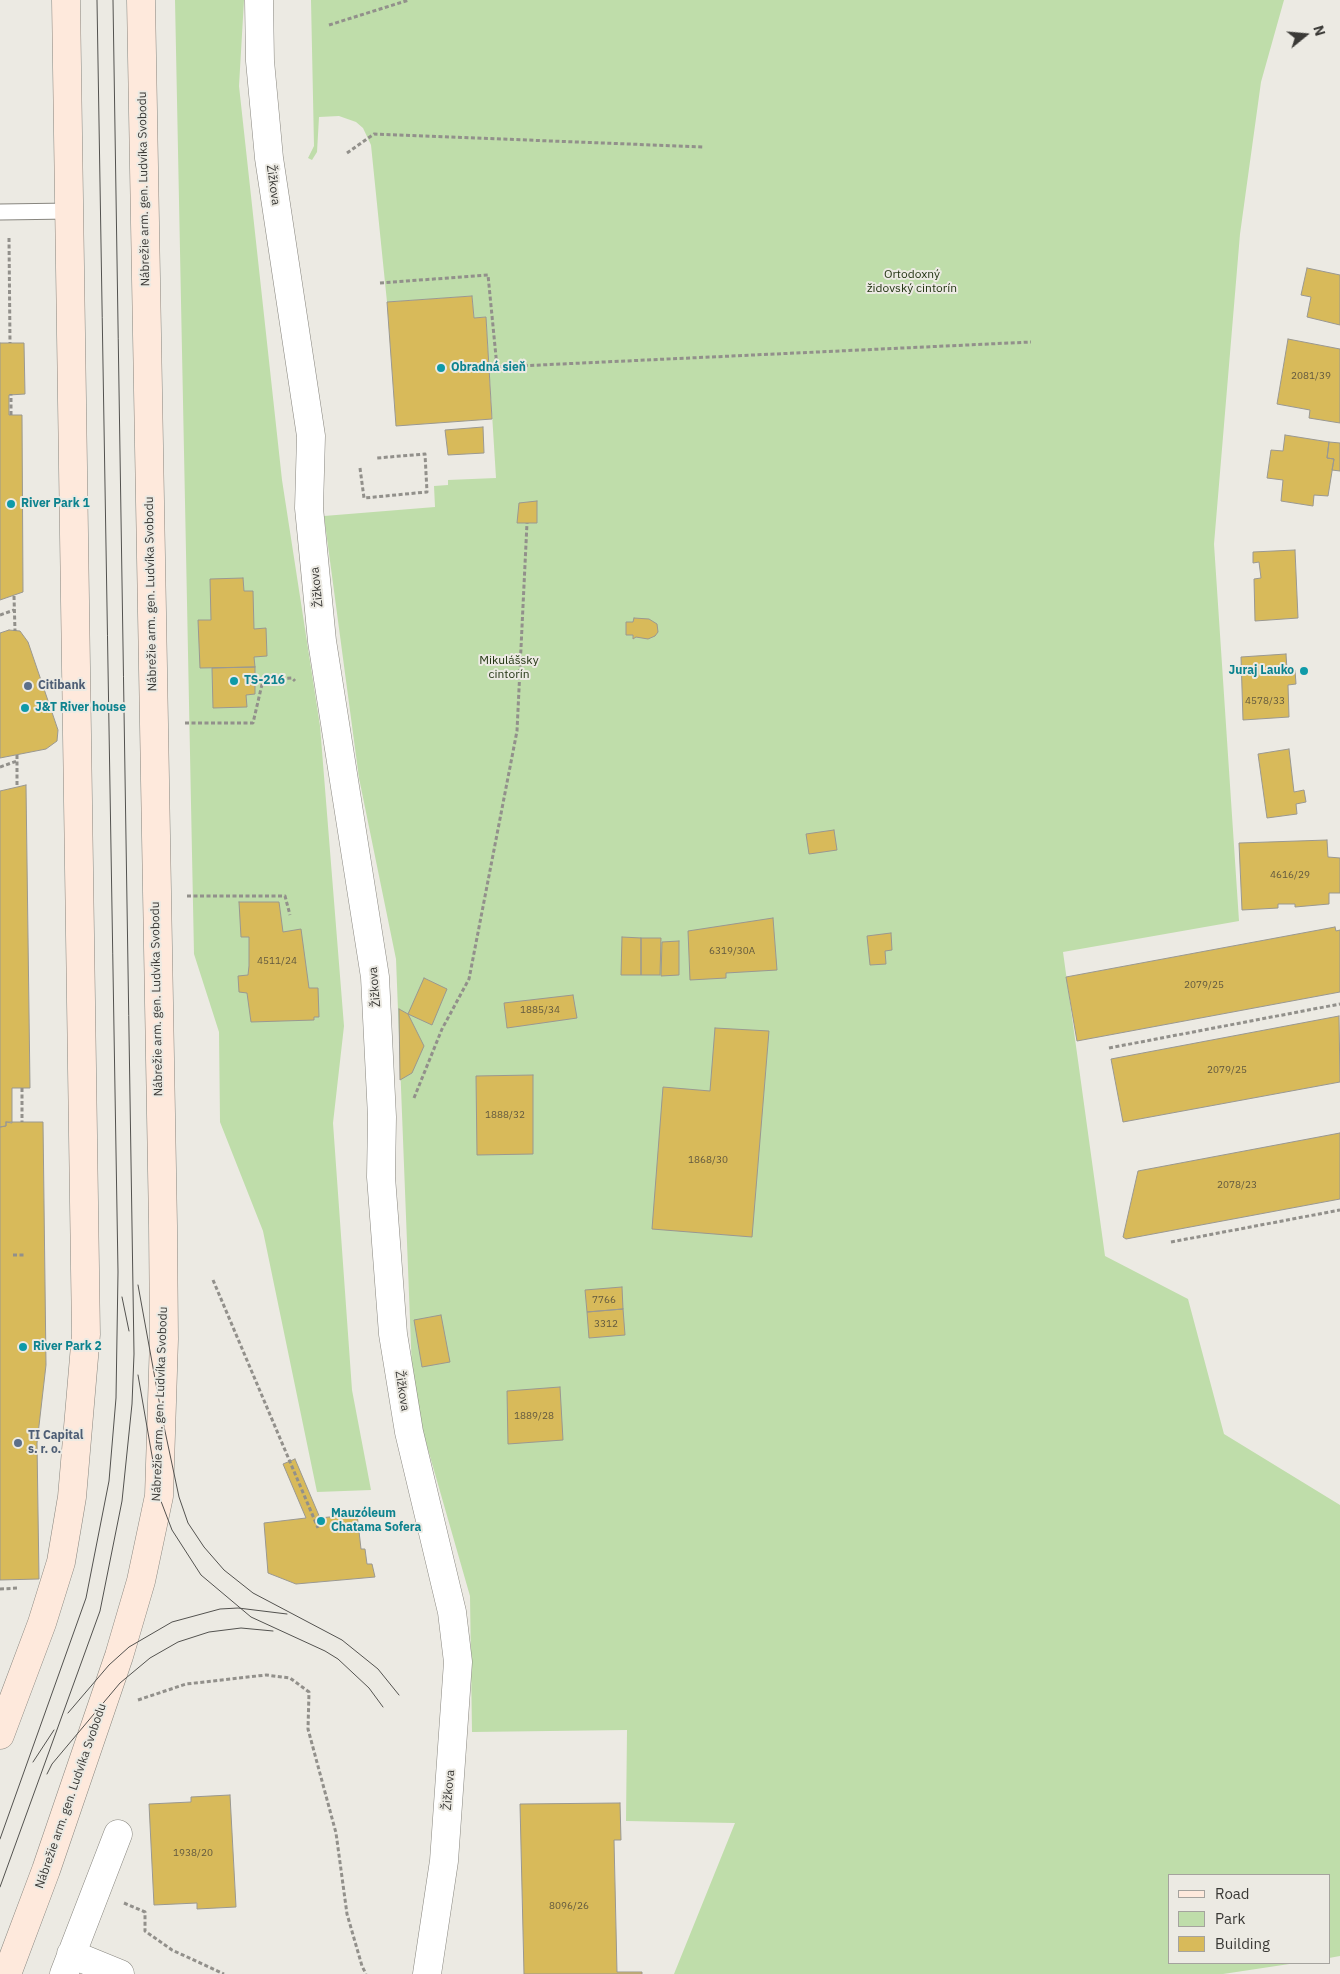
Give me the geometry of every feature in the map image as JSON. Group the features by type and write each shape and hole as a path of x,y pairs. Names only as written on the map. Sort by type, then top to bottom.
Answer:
{"main road":[{"path":"0,1735 42,1623 61,1562 72,1497 86,1334 80,879 70,372 71,211 66,0"},
{"name":"Nábrežie arm. gen. Ludvíka Svobodu","path":"7,1974 46,1870 119,1656 141,1581 159,1496 163,1348 163,1225 141,0"}],"street":[{"name":"Žižkova","path":"260,0 260,61 269,158 310,436 309,508 322,641 375,976 382,1117 381,1177 392,1334 409,1432 452,1612 458,1662 444,1861 427,1974"},
{"path":"118,1834 68,1964 120,1974"}],"lane":[{"path":"4,212 71,211"}],"path":[{"path":"328,25 409,0"},
{"path":"347,153 374,134 704,147"},
{"path":"4,212 10,343"},
{"path":"380,283 488,275 497,367 1031,342"},
{"path":"11,415 12,394"},
{"path":"360,468 364,498 427,492 425,454 377,458"},
{"path":"411,1103 442,1029 469,979 517,731 527,523"},
{"path":"14,596 15,631"},
{"path":"0,615 14,610"},
{"path":"179,722 253,723 264,680 292,678 299,684"},
{"path":"17,755 17,787"},
{"path":"0,768 17,761"},
{"path":"181,896 285,896 290,915"},
{"path":"1110,1048 1340,1004"},
{"path":"22,1088 22,1122"},
{"path":"1170,1242 1340,1210"},
{"path":"13,1255 24,1255"},
{"path":"213,1280 318,1528"},
{"path":"0,1589 24,1588"},
{"path":"129,1703 186,1684 266,1675 290,1678 310,1692 308,1729 336,1833 347,1914 366,1974"},
{"path":"96,1891 144,1912 145,1931 172,1950 224,1974"}],"green space":[{"path":"175,0 244,0 239,86 282,480 320,726 344,1026 333,1123 352,1390 371,1490 317,1492 263,1231 220,1122 219,1032 194,954"},
{"path":"311,0 1284,0 1261,82 1240,234 1214,544 1239,921 1063,952 1105,1256 1188,1299 1224,1434 1340,1505 1340,1956 1330,1958 1330,1874 1168,1874 1168,1964 1289,1964 1223,1974 674,1974 735,1823 626,1821 627,1730 472,1732 470,1596 413,1397 396,959 359,778 324,516 435,507 434,486 448,485 448,480 496,478 486,317 474,318 472,296 387,302 371,145 363,128 356,122 339,116 319,117 317,152 312,160 308,158 314,146"}],"building":[{"path":"1307,268 1340,275 1340,325 1307,317 1311,297 1301,295"},
{"name":"Obradná sieň","path":"472,296 474,318 486,317 492,419 396,426 387,302"},
{"path":"1288,339 1340,349 1340,423 1309,418 1310,410 1277,404"},
{"name":"River Park 1","path":"0,343 24,343 25,394 9,395 9,415 22,415 23,592 0,600"},
{"path":"483,427 484,453 448,455 445,430"},
{"path":"1285,435 1329,442 1327,458 1334,459 1328,496 1314,495 1313,506 1281,501 1283,480 1267,478 1271,450 1283,451"},
{"path":"1329,442 1340,443 1340,471 1332,470 1334,459 1327,458"},
{"path":"537,501 537,523 517,523 519,503"},
{"path":"1295,550 1298,618 1255,621 1254,579 1261,578 1259,562 1253,563 1253,552"},
{"path":"243,578 244,591 253,591 254,629 266,628 267,656 254,657 255,667 200,668 198,620 211,620 210,579"},
{"path":"634,618 649,619 657,624 658,632 655,636 648,639 636,637 633,639 633,635 626,635 626,622 633,622"},
{"name":"J&T River house","path":"9,630 20,631 28,642 58,730 57,741 46,749 0,758 0,633"},
{"path":"1286,654 1287,670 1295,670 1296,684 1288,685 1289,717 1243,720 1241,657"},
{"name":"TS-216","path":"255,667 255,694 246,695 247,707 213,708 212,668"},
{"path":"1289,749 1294,792 1304,790 1306,802 1296,804 1297,814 1267,818 1258,754"},
{"path":"26,785 30,1088 12,1088 12,1123 6,1122 6,1126 0,1127 0,791"},
{"path":"834,830 837,850 809,854 806,834"},
{"path":"1327,840 1328,857 1340,858 1340,893 1329,893 1329,904 1295,907 1295,904 1278,904 1278,908 1242,910 1239,843"},
{"path":"239,902 279,902 283,932 301,929 309,988 318,988 319,1017 314,1017 314,1020 251,1022 247,993 239,992 238,976 248,975 249,937 241,937"},
{"path":"773,918 777,970 726,973 726,978 690,980 688,931"},
{"path":"1335,927 1336,931 1340,930 1340,992 1077,1041 1066,977"},
{"path":"891,933 892,950 885,951 886,964 870,965 867,936"},
{"path":"622,937 641,938 641,975 621,975"},
{"path":"641,938 661,938 660,975 641,975"},
{"path":"679,941 679,975 661,976 662,942"},
{"path":"424,978 447,989 432,1025 408,1014"},
{"path":"573,995 577,1018 507,1028 504,1003"},
{"path":"399,1009 408,1014 424,1046 412,1073 400,1080"},
{"path":"1339,1016 1340,1082 1123,1122 1111,1059"},
{"path":"715,1028 769,1031 752,1237 652,1229 663,1087 710,1091"},
{"path":"533,1075 533,1154 477,1155 476,1076"},
{"name":"River Park 2","path":"6,1122 43,1122 46,1365 37,1443 39,1579 0,1580 0,1127 6,1126"},
{"path":"1340,1133 1340,1199 1126,1239 1123,1237 1138,1171"},
{"path":"622,1287 623,1309 587,1312 585,1290"},
{"path":"623,1309 625,1335 589,1338 587,1312"},
{"path":"441,1315 450,1362 422,1367 414,1320"},
{"path":"560,1387 563,1440 508,1444 507,1391"},
{"name":"Mauzóleum Chatama Sofera","path":"295,1459 320,1518 357,1514 361,1549 365,1549 367,1564 372,1564 375,1577 296,1584 268,1573 264,1523 306,1518 283,1464"},
{"path":"230,1795 236,1907 197,1909 197,1903 154,1905 149,1804 191,1802 191,1797"},
{"path":"620,1803 621,1840 614,1840 617,1972 642,1972 642,1974 524,1974 520,1804"}],"tram line":[{"path":"0,1839 86,1598 109,1481 116,1398 118,1272 97,0"},
{"path":"0,1887 100,1611 122,1501 132,1404 134,1354 113,0"},
{"path":"138,1285 162,1417 179,1497 188,1523 204,1547 224,1570 253,1593 342,1640 378,1669 399,1695"},
{"path":"122,1297 129,1331"},
{"path":"138,1375 159,1496 172,1530 201,1575 251,1617 325,1651 338,1659 369,1688 383,1707"},
{"path":"68,1713 109,1665 129,1647 172,1622 220,1609 238,1608 287,1614"},
{"path":"47,1774 52,1764 120,1683 150,1658 178,1642 209,1632 241,1628 273,1631"},
{"path":"33,1762 54,1730"}],"place":[{"name":"Obradná sieň","path":"441,368"},
{"name":"River Park 1","path":"11,504"},
{"name":"Juraj Lauko","path":"1304,671"},
{"name":"TS-216","path":"234,681"},
{"name":"Citibank","path":"28,686"},
{"name":"J&T River house","path":"25,708"},
{"name":"River Park 2","path":"23,1347"},
{"name":"TI Capital s. r. o.","path":"18,1443"},
{"name":"Mauzóleum Chatama Sofera","path":"321,1521"}],"park label":[{"name":"Ortodoxný židovský cintorín","path":"912,282"},
{"name":"Mikulášsky cintorín","path":"509,668"}]}
